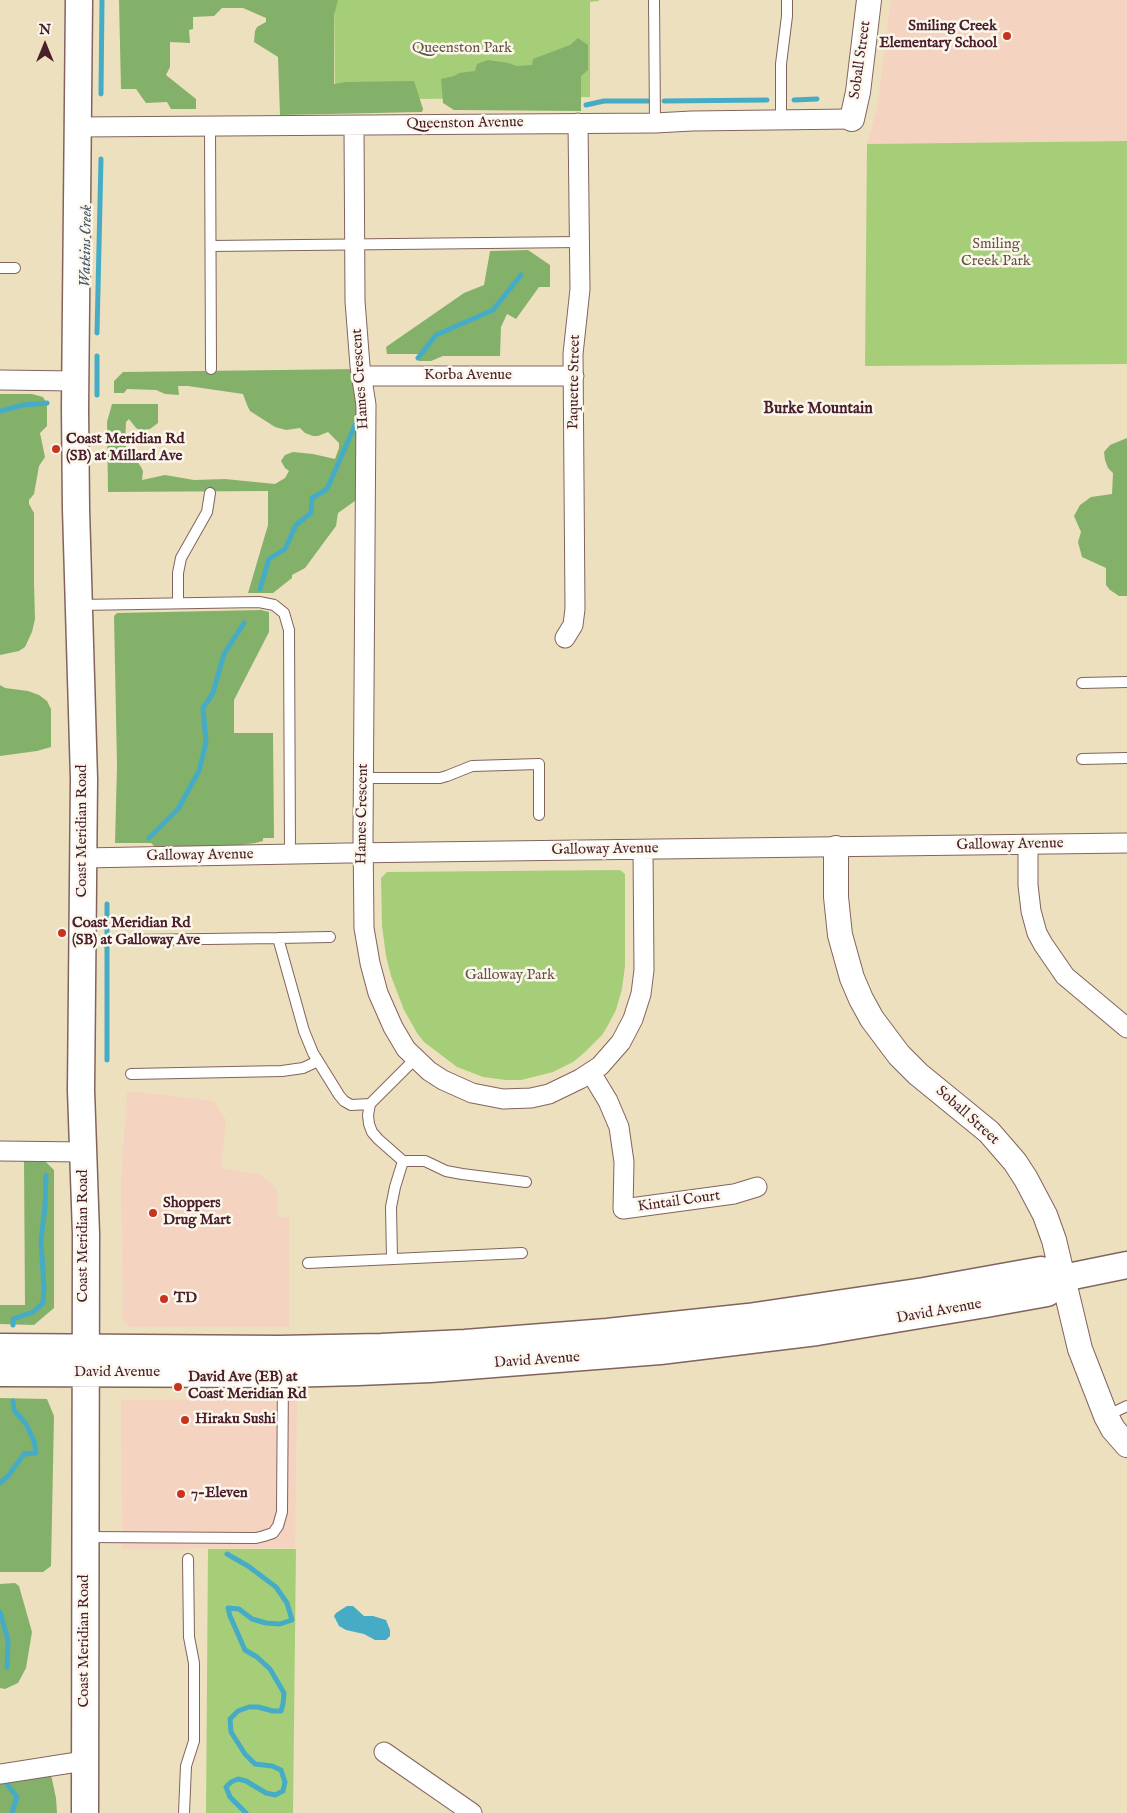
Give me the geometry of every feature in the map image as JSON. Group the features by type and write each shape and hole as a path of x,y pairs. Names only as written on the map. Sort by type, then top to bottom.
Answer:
{"main road":[{"name":"Coast Meridian Road","path":"79,0 75,381 76,509 84,724 81,1090 86,1219 85,1813"},
{"name":"David Avenue","path":"0,1373 283,1374 430,1369 660,1351 774,1338 877,1323 1047,1292 1055,1288 1063,1278 1127,1265"},
{"name":"David Avenue","path":"0,1347 210,1350 382,1347 546,1337 748,1317 924,1291 1041,1270 1053,1272 1063,1278"}],"street":[{"name":"Soball Street","path":"852,119 858,92 869,0"},
{"name":"Queenston Avenue","path":"78,127 655,123 852,119"},
{"name":"Paquette Street","path":"565,638 573,626 575,609 573,354 580,289 578,123"},
{"name":"Hames Crescent","path":"354,126 355,302 366,405 364,928 373,978 385,1008 406,1049 429,1072 459,1088 503,1099 531,1098 549,1094 591,1073 605,1062 621,1042 633,1019 641,994 644,970 643,850"},
{"name":"Korba Avenue","path":"362,376 574,376"},
{"path":"0,380 75,381"},
{"name":"Galloway Avenue","path":"83,858 1127,843"},
{"path":"1028,845 1028,885 1031,911 1042,944 1065,976 1124,1018"},
{"name":"Soball Street","path":"836,848 836,897 840,935 852,978 861,999 885,1038 899,1054 918,1074 989,1132 1015,1162 1026,1179 1045,1215 1054,1240 1080,1349 1117,1411 1113,1429 1127,1445"},
{"name":"Kintail Court","path":"591,1073 608,1101 619,1127 624,1162 623,1209 734,1194 757,1187"},
{"path":"0,1151 83,1152"},
{"path":"384,1752 472,1813"},
{"path":"0,1774 84,1761"}],"lane":[{"path":"654,0 655,123"},
{"path":"781,119 781,69 787,0"},
{"path":"210,127 211,369"},
{"path":"211,246 579,242"},
{"path":"0,268 15,268"},
{"path":"178,603 178,572 181,558 207,512 210,493"},
{"path":"79,604 268,603 279,608 287,619 289,630 290,854"},
{"path":"1082,683 1127,682"},
{"path":"1082,759 1127,758"},
{"path":"364,778 440,778 472,766 539,764 539,815"},
{"path":"135,940 330,937"},
{"path":"278,938 304,1031 318,1062 344,1101 351,1105 370,1104"},
{"path":"416,1058 370,1104 368,1115 372,1132 378,1139 404,1161 425,1161 446,1171 526,1182"},
{"path":"132,1074 282,1071 303,1068 318,1062"},
{"path":"392,1258 391,1207 395,1187 404,1161"},
{"path":"308,1263 522,1253"},
{"path":"85,1537 256,1538 273,1533 278,1526 282,1512 283,1374"},
{"path":"184,1813 186,1766 194,1741 194,1663 189,1637 188,1559"}],"shaded area":[{"name":"Smiling Creek Elementary School","path":"891,0 1127,0 1127,141 867,144 877,110"},
{"path":"127,1091 214,1101 226,1120 221,1168 260,1174 277,1189 277,1217 289,1217 289,1327 129,1327 123,1320 121,1182"},
{"path":"297,1399 295,1548 122,1549 121,1400"}],"green space":[{"path":"119,0 338,0 334,15 334,84 346,82 414,81 423,109 422,112 280,115 278,57 254,42 257,27 266,22 266,18 243,8 222,8 214,16 193,17 193,29 189,30 190,43 170,42 170,67 166,75 196,99 196,109 171,109 167,102 146,103 136,89 121,89"},
{"name":"Queenston Park","path":"334,0 599,0 590,2 590,97 335,100"},
{"path":"578,38 588,45 588,70 581,76 581,111 454,110 443,103 441,79 459,73 475,71 477,64 488,60 517,66 532,65 533,59 570,45"},
{"name":"Smiling Creek Park","path":"1127,141 1127,364 865,366 867,144"},
{"path":"528,250 550,265 550,287 539,287 516,319 507,314 501,327 500,356 443,356 431,361 419,361 418,354 387,354 386,347 464,293 484,285 490,251"},
{"path":"357,369 359,498 338,513 336,526 305,568 292,575 292,578 273,593 248,593 268,525 268,491 108,492 107,422 112,404 158,404 158,423 150,429 140,430 129,419 126,422 125,443 129,460 137,461 141,467 143,471 142,480 165,475 194,480 225,479 275,484 285,478 289,471 281,461 285,455 293,452 335,459 339,448 339,443 328,432 313,436 305,433 300,428 286,430 275,427 250,411 243,394 188,386 178,386 179,395 165,394 156,390 127,389 124,393 114,393 114,381 123,372"},
{"path":"0,394 32,394 43,397 47,404 47,426 40,433 45,457 39,466 34,494 29,500 34,513 35,619 32,632 25,647 19,651 0,655"},
{"path":"1127,438 1127,596 1119,596 1106,585 1106,568 1082,557 1078,542 1081,532 1074,516 1080,505 1091,497 1112,494 1113,473 1108,468 1104,452 1110,445"},
{"path":"261,610 269,612 269,632 234,700 234,733 273,733 274,838 263,838 263,841 255,843 227,847 157,849 151,843 115,843 117,766 114,616 117,613"},
{"path":"0,685 5,688 28,691 39,695 47,701 51,709 51,747 37,751 0,756"},
{"name":"Galloway Park","path":"620,870 625,874 625,966 622,989 616,1010 607,1027 602,1035 584,1053 573,1062 553,1072 521,1080 506,1080 483,1077 457,1067 424,1042 404,1010 391,976 386,956 382,926 381,878 387,872"},
{"path":"24,1161 45,1161 54,1170 54,1308 34,1325 0,1324 0,1305 25,1305"},
{"path":"0,1398 47,1399 54,1416 51,1566 43,1572 0,1572"},
{"path":"208,1549 296,1549 293,1813 206,1813"},
{"path":"15,1583 19,1586 32,1632 26,1668 18,1683 5,1689 0,1688 0,1584"},
{"path":"50,1770 57,1813 0,1813 0,1772"}],"water":[{"path":"347,1606 353,1606 364,1616 373,1616 386,1620 390,1636 386,1640 375,1640 364,1634 346,1630 339,1626 334,1616"}],"waterway":[{"name":"Watkins Creek","path":"101,94 102,0"},
{"path":"794,100 817,99"},
{"path":"664,101 767,100"},
{"path":"586,105 604,101 648,101"},
{"name":"Watkins Creek","path":"97,333 101,159"},
{"path":"418,358 436,335 493,310 521,275"},
{"name":"Watkins Creek","path":"97,356 97,395"},
{"name":"Watkins Creek","path":"0,411 23,405 47,403"},
{"path":"260,589 269,559 285,549 296,525 311,513 312,498 327,489 356,423"},
{"path":"149,838 178,809 199,771 206,742 203,708 213,693 224,654 244,623"},
{"path":"107,904 107,1060"},
{"path":"13,1325 13,1319 33,1312 43,1303 44,1287 41,1240 46,1175"},
{"path":"0,1483 8,1476 24,1454 36,1453 34,1441 26,1424 14,1410 13,1401"},
{"path":"227,1554 248,1566 276,1587 287,1603 292,1620 280,1624 266,1623 252,1619 239,1609 228,1608 245,1650 257,1657 270,1669 284,1693 281,1711 249,1707 238,1711 230,1719 231,1732 245,1754 255,1764 272,1766 281,1770 285,1782 283,1791 275,1795 266,1793 246,1781 238,1779 231,1782 226,1787 230,1797 246,1813"},
{"path":"0,1612 8,1640 7,1667"},
{"path":"6,1783 17,1797 12,1813"}],"place":[{"name":"Smiling Creek Elementary School","path":"1007,36"},
{"name":"Coast Meridian Rd (SB) at Millard Ave","path":"56,449"},
{"name":"Coast Meridian Rd (SB) at Galloway Ave","path":"62,933"},
{"name":"Shoppers Drug Mart","path":"153,1213"},
{"name":"TD","path":"164,1299"},
{"name":"David Ave (EB) at Coast Meridian Rd","path":"178,1387"},
{"name":"Hiraku Sushi","path":"185,1420"},
{"name":"7-Eleven","path":"181,1494"}],"district":[{"name":"Burke Mountain","path":"818,410"}]}
